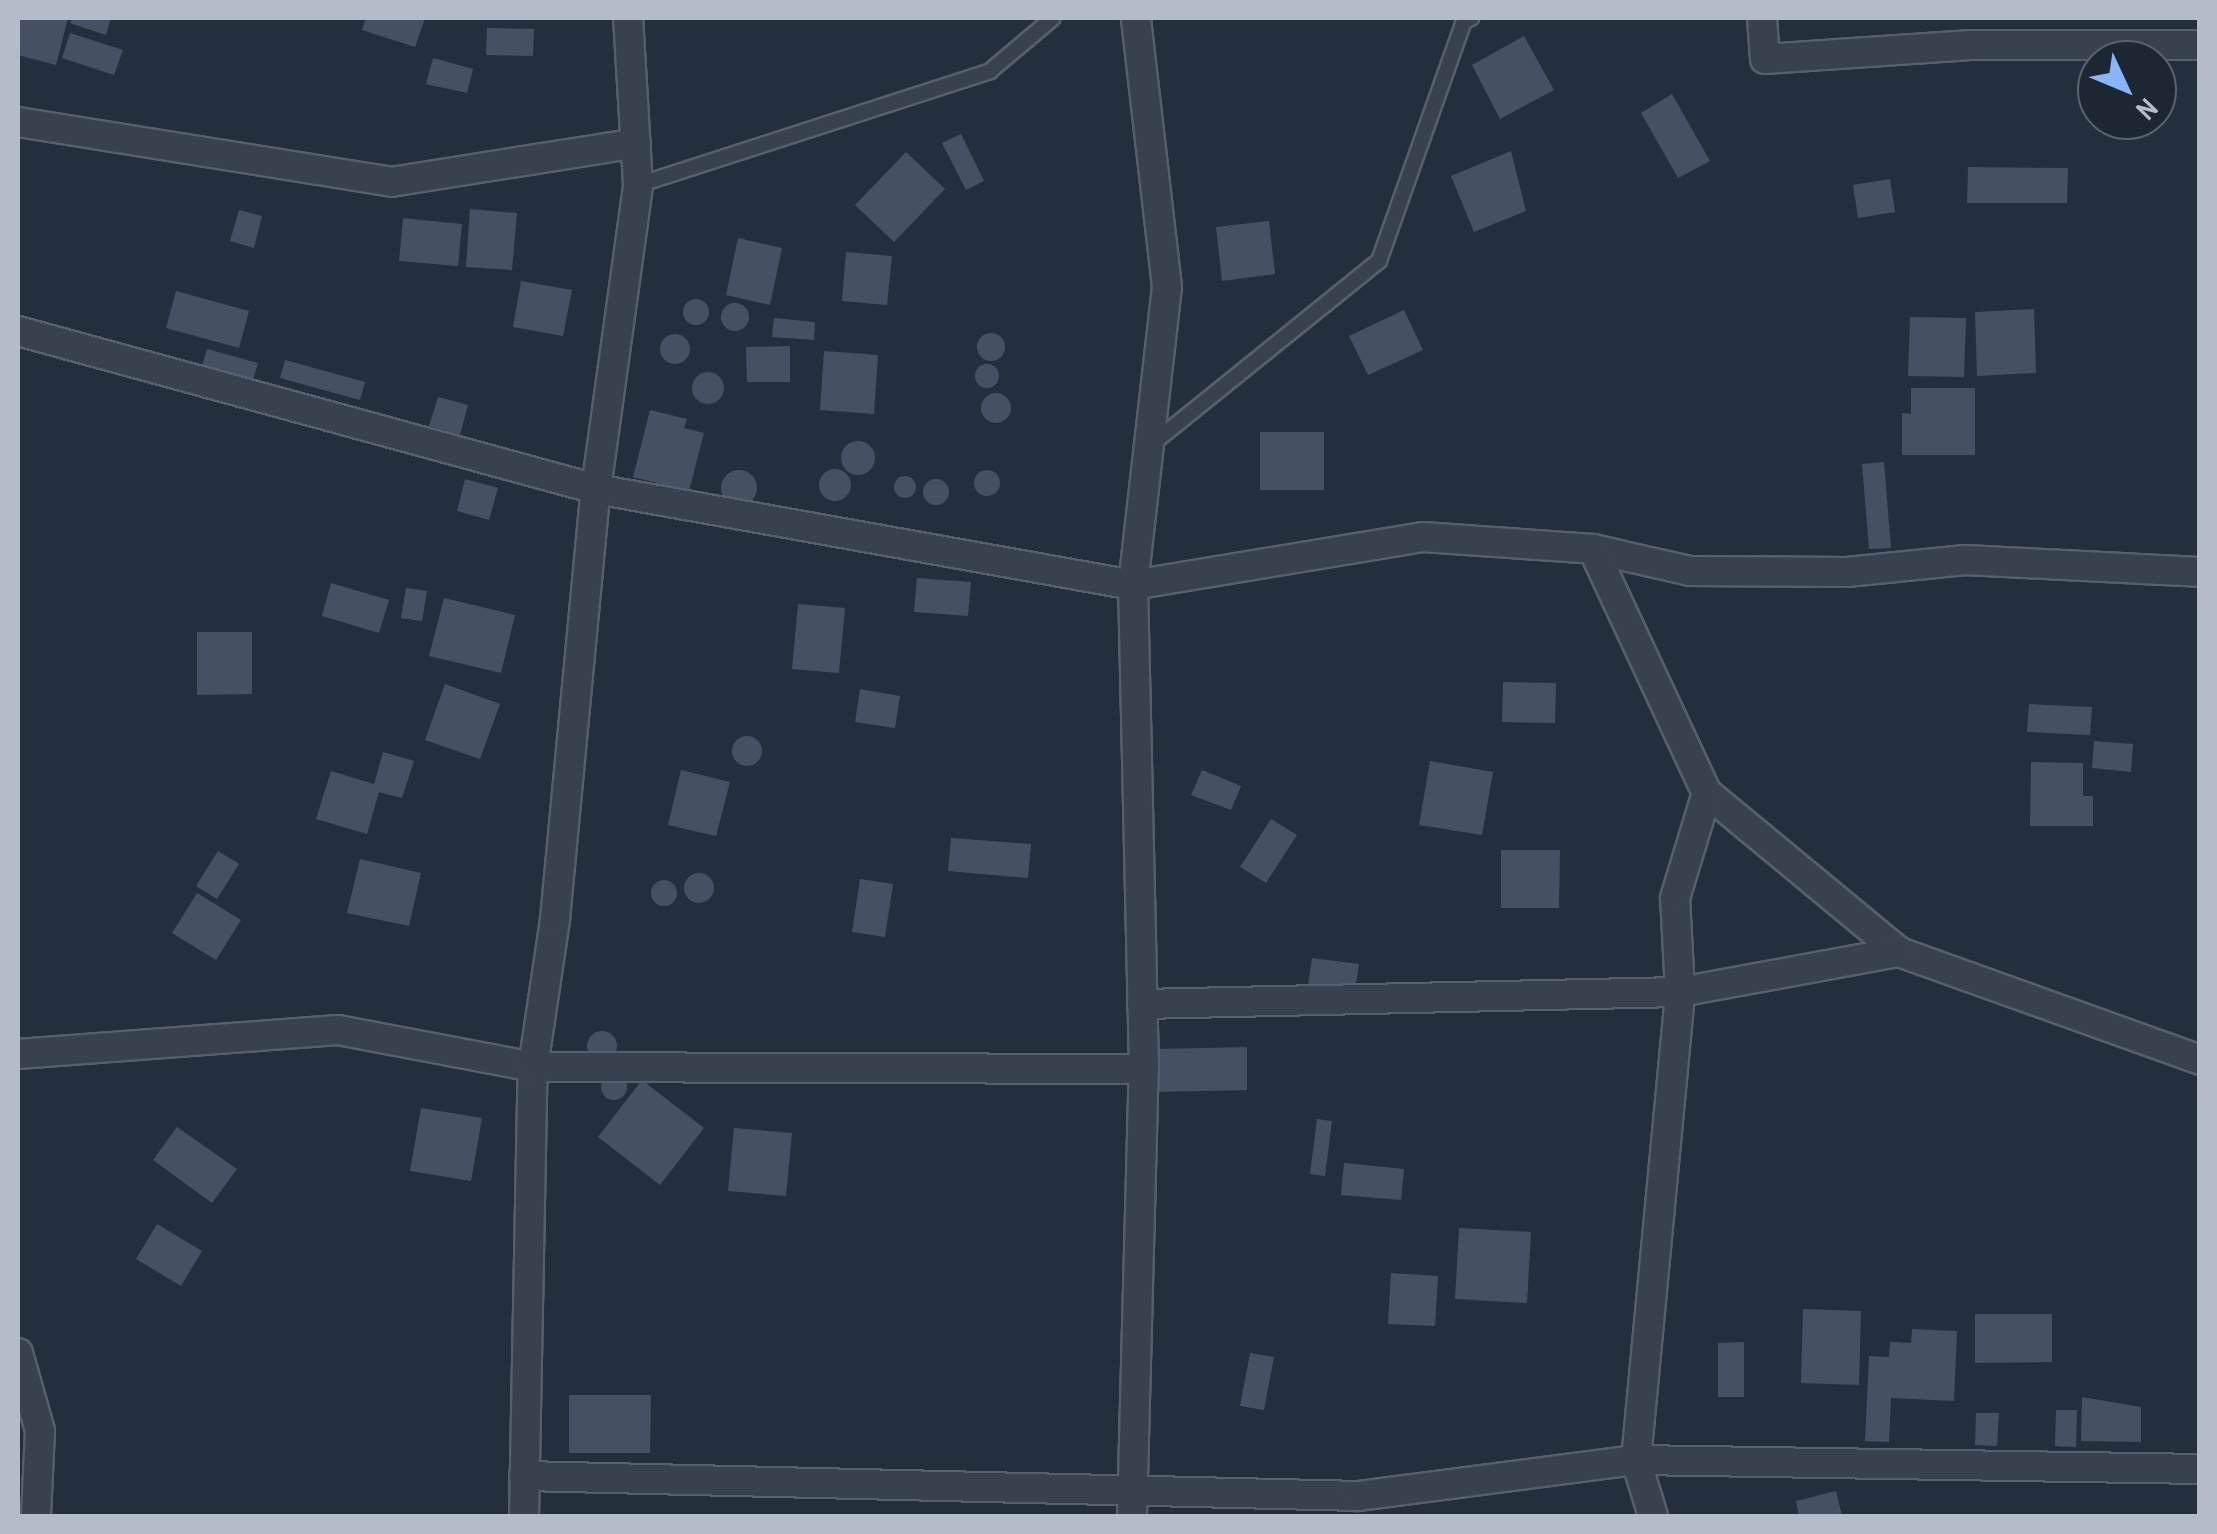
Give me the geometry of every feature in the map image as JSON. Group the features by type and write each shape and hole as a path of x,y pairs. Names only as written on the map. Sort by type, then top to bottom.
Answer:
{"street":[{"path":"524,1516 533,1067 555,919 596,489 638,185 628,18"},
{"path":"1132,1506 1144,1069 1132,585 1167,287 1136,18"},
{"path":"1762,18 1766,58 1968,45 2200,45"},
{"path":"18,122 391,182 636,143"},
{"path":"18,331 596,489 1132,585 1423,537 1593,549 1690,571 1848,572 1964,560 2200,572"},
{"path":"1593,549 1707,793 1899,952 2200,1060"},
{"path":"1653,1516 1636,1460 1680,992 1674,898 1707,793"},
{"path":"1142,1004 1680,992 1899,952"},
{"path":"18,1054 338,1030 533,1067 1144,1069"},
{"path":"18,1352 40,1431 36,1516"},
{"path":"524,1476 1132,1506 1358,1496 1636,1460 2200,1469"}],"lane":[{"path":"638,185 990,71 1053,18"},
{"path":"1148,446 1379,261 1464,21 1471,18"}],"building":[{"path":"18,18 68,18 56,65 18,55"},
{"path":"72,18 111,18 106,35 70,23"},
{"path":"366,18 425,18 415,47 362,30"},
{"path":"487,28 534,29 533,56 486,55"},
{"path":"70,33 123,50 114,75 62,58"},
{"path":"1524,36 1554,90 1500,119 1472,65"},
{"path":"433,58 473,69 467,93 426,84"},
{"path":"1672,94 1710,161 1678,178 1641,113"},
{"path":"961,134 984,181 966,190 942,143"},
{"path":"1511,151 1526,211 1474,232 1451,176"},
{"path":"906,152 945,189 894,242 855,205"},
{"path":"1968,167 2068,168 2067,203 1967,203"},
{"path":"1890,179 1895,212 1858,218 1853,185"},
{"path":"470,209 517,213 512,270 466,267"},
{"path":"239,210 262,216 254,248 230,241"},
{"path":"403,218 462,224 458,266 399,261"},
{"path":"1269,221 1275,274 1222,281 1216,227"},
{"path":"738,238 782,248 770,305 726,295"},
{"path":"846,252 892,256 887,305 842,301"},
{"path":"521,281 572,290 563,336 513,327"},
{"path":"176,291 249,311 239,348 166,328"},
{"path":"696,299 705,303 709,312 705,321 696,325 687,321 683,312 687,303"},
{"path":"735,303 745,307 749,317 745,327 735,331 725,327 721,317 725,307"},
{"path":"2034,309 2036,373 1977,376 1975,312"},
{"path":"1404,310 1423,350 1368,375 1349,336"},
{"path":"1910,317 1966,318 1964,377 1908,376"},
{"path":"774,318 815,322 814,340 772,337"},
{"path":"991,333 1001,337 1005,347 1001,357 991,361 981,357 977,347 981,337"},
{"path":"675,334 686,338 690,349 686,360 675,364 664,360 660,349 664,338"},
{"path":"790,346 790,382 747,382 746,347"},
{"path":"207,349 258,363 252,383 201,370"},
{"path":"824,351 878,355 874,414 820,410"},
{"path":"285,360 365,382 360,400 280,378"},
{"path":"987,364 996,367 996,385 987,388 978,385 975,376 978,367"},
{"path":"708,372 720,376 724,388 720,400 708,404 696,400 692,388 696,376"},
{"path":"1911,388 1975,388 1975,455 1902,455 1902,413 1911,414"},
{"path":"996,393 1007,397 1011,408 1007,419 996,423 985,419 981,408 985,397"},
{"path":"438,397 468,405 460,435 429,426"},
{"path":"650,410 687,419 684,428 704,433 689,491 633,477"},
{"path":"1260,432 1324,432 1324,490 1260,490"},
{"path":"858,441 870,446 875,458 870,470 858,475 846,470 841,458 846,446"},
{"path":"1884,462 1891,548 1869,549 1862,464"},
{"path":"835,469 846,474 851,485 846,496 835,501 824,496 819,485 824,474"},
{"path":"739,470 751,476 757,488 751,500 739,506 727,500 721,488 727,476"},
{"path":"987,470 996,474 1000,483 996,492 987,496 978,492 974,483 978,474"},
{"path":"901,476 909,476 916,487 909,498 901,498 894,491 894,483"},
{"path":"465,479 498,488 489,520 457,511"},
{"path":"936,479 945,483 949,492 945,501 936,505 927,501 923,492 927,483"},
{"path":"917,578 971,582 968,616 914,612"},
{"path":"331,583 389,600 379,633 322,616"},
{"path":"406,588 427,591 422,621 401,618"},
{"path":"444,598 515,615 501,673 429,656"},
{"path":"798,604 845,608 839,673 792,669"},
{"path":"197,632 252,632 252,694 197,695"},
{"path":"1503,682 1556,683 1555,723 1502,722"},
{"path":"445,684 500,704 480,759 425,740"},
{"path":"860,689 900,696 895,728 855,722"},
{"path":"2029,704 2092,707 2090,735 2027,732"},
{"path":"747,736 758,740 762,751 758,762 747,766 736,762 732,751 736,740"},
{"path":"2094,741 2133,744 2131,772 2092,768"},
{"path":"383,752 414,761 402,798 379,792 367,834 316,819 331,771 374,784"},
{"path":"1430,761 1493,772 1482,835 1419,825"},
{"path":"2031,762 2083,763 2083,796 2093,796 2093,826 2030,826"},
{"path":"681,770 730,782 716,836 668,825"},
{"path":"1202,770 1241,786 1231,810 1191,795"},
{"path":"1271,819 1297,835 1266,883 1240,867"},
{"path":"951,838 1031,844 1028,878 948,871"},
{"path":"1501,850 1560,850 1559,908 1501,908"},
{"path":"218,851 239,864 217,899 196,886"},
{"path":"360,859 421,873 409,926 347,913"},
{"path":"699,873 710,877 714,888 710,899 699,903 688,899 684,888 688,877"},
{"path":"860,879 893,884 885,937 852,932"},
{"path":"664,880 673,884 677,893 673,902 664,906 655,902 651,893 655,884"},
{"path":"197,893 241,920 216,960 172,933"},
{"path":"1312,958 1359,964 1355,990 1308,985"},
{"path":"602,1031 613,1035 617,1046 613,1057 602,1061 591,1057 587,1046 591,1035"},
{"path":"1247,1047 1247,1090 1156,1092 1155,1049"},
{"path":"614,1074 623,1078 627,1087 623,1096 614,1100 605,1096 601,1087 605,1078"},
{"path":"642,1080 704,1128 660,1185 598,1137"},
{"path":"421,1108 482,1118 471,1181 410,1171"},
{"path":"1317,1119 1332,1121 1325,1176 1310,1174"},
{"path":"177,1127 237,1169 212,1203 153,1160"},
{"path":"734,1128 792,1133 786,1196 728,1191"},
{"path":"1344,1163 1404,1169 1401,1200 1341,1195"},
{"path":"157,1224 202,1251 181,1286 136,1259"},
{"path":"1459,1228 1531,1232 1527,1303 1455,1299"},
{"path":"1391,1273 1438,1276 1435,1326 1388,1324"},
{"path":"1803,1309 1861,1311 1859,1385 1801,1383"},
{"path":"1975,1314 2052,1314 2052,1362 1975,1363"},
{"path":"1912,1329 1957,1331 1954,1401 1891,1398 1889,1442 1865,1441 1869,1356 1889,1357 1890,1342 1911,1343"},
{"path":"1744,1342 1744,1397 1718,1397 1718,1343"},
{"path":"1250,1353 1274,1357 1264,1410 1240,1406"},
{"path":"569,1395 651,1395 650,1453 569,1453"},
{"path":"2082,1397 2141,1407 2141,1442 2081,1441"},
{"path":"2056,1410 2077,1410 2076,1447 2055,1446"},
{"path":"1976,1413 1999,1413 1997,1446 1975,1445"},
{"path":"1836,1491 1842,1516 1799,1516 1796,1501"}]}
